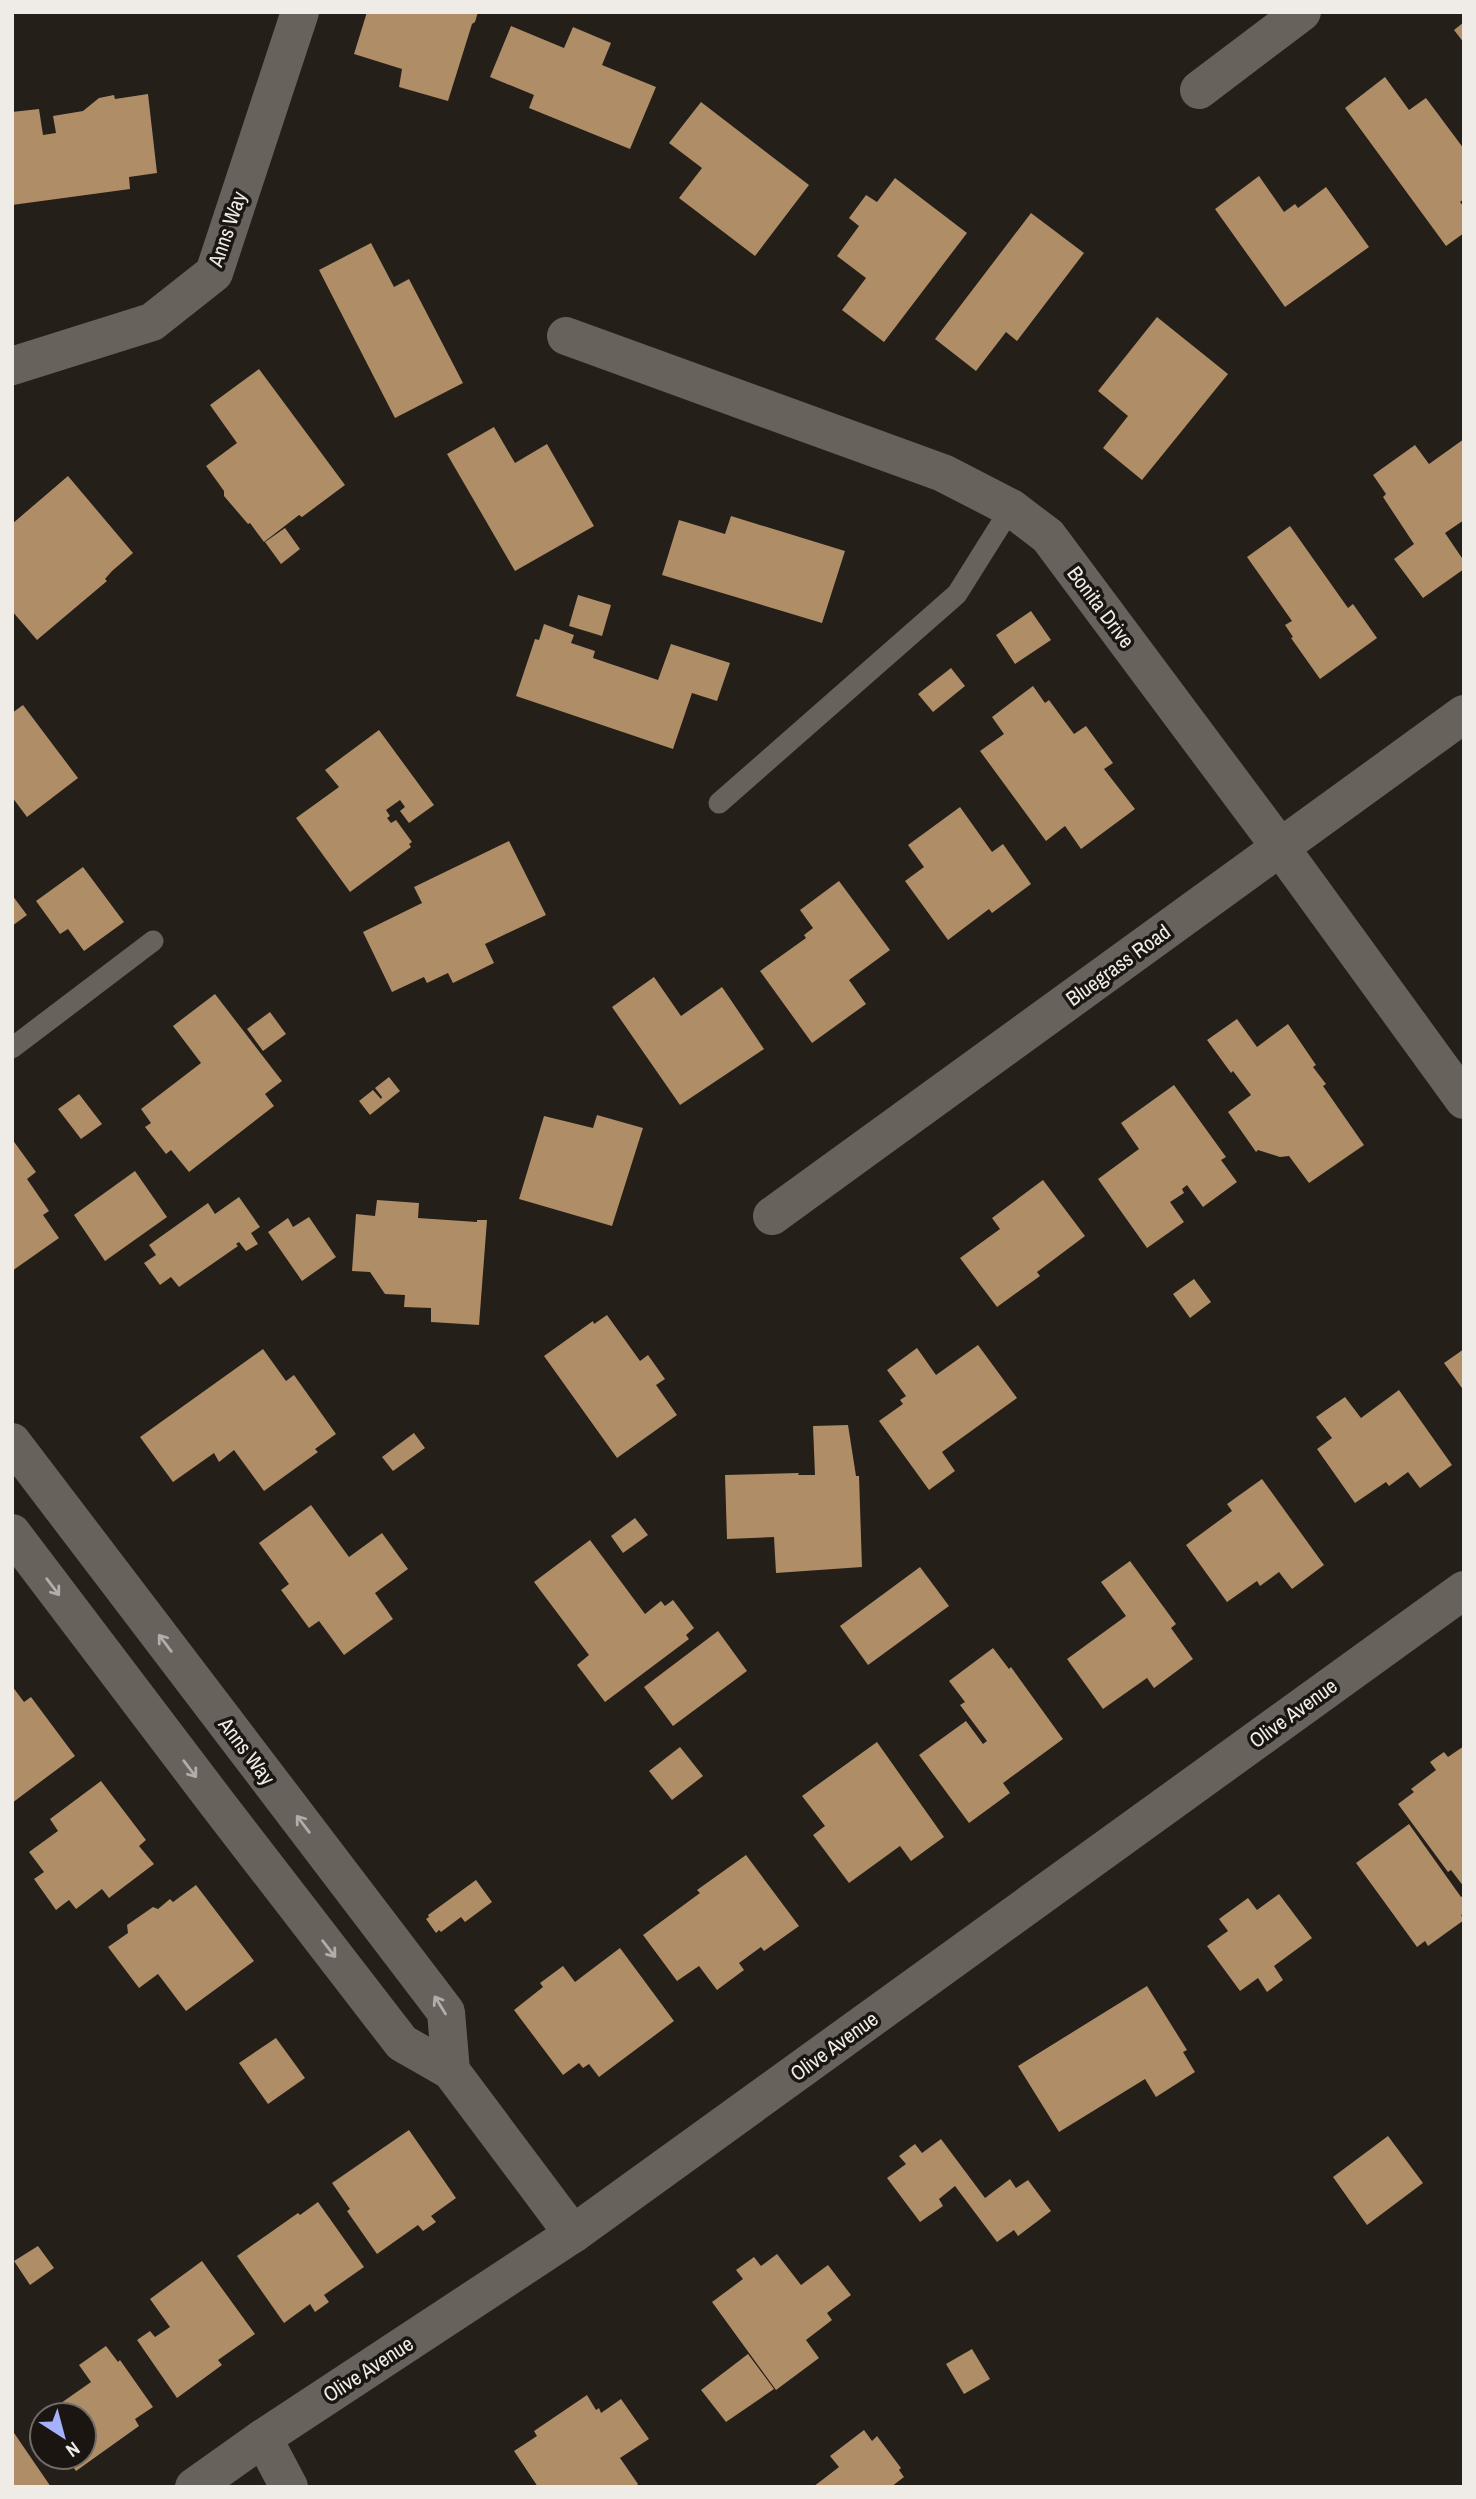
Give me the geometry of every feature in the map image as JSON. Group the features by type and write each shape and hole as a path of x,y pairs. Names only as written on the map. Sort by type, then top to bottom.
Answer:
{"street":[{"name":"Anns Way","path":"12,366 152,322 214,273 300,12"},
{"path":"1199,90 1302,12"},
{"name":"Bonita Drive","path":"566,336 943,473 1011,508 1048,536 1280,847 1464,1100"},
{"name":"Bluegrass Road","path":"772,1216 1464,714"},
{"name":"Anns Way","path":"12,1442 446,2011 451,2071"},
{"path":"12,1533 402,2043 451,2071 573,2234"},
{"name":"Olive Avenue","path":"194,2487 263,2438 573,2234 1464,1590"},
{"path":"263,2438 289,2487"}],"lane":[{"path":"719,803 957,594 1011,508"},
{"path":"12,1048 153,941"}],"building":[{"path":"367,12 478,12 448,101 399,87 402,69 354,54"},
{"path":"1464,22 1464,43 1454,30"},
{"path":"511,26 564,48 573,27 611,43 602,65 656,87 630,149 529,108 534,95 490,77"},
{"path":"1385,77 1409,110 1426,98 1464,149 1464,199 1460,202 1464,207 1464,233 1446,246 1345,108"},
{"path":"148,94 157,173 129,177 130,189 12,205 12,112 39,109 43,135 56,133 53,116 83,111 99,98 114,95 115,99"},
{"path":"701,102 809,185 755,256 679,198 702,168 669,143"},
{"path":"1259,176 1284,212 1295,204 1298,208 1326,187 1369,247 1285,307 1215,209"},
{"path":"895,178 967,233 884,342 842,310 866,278 837,256 859,226 849,218 866,195 877,202"},
{"path":"1031,213 1084,253 1017,341 1006,332 976,371 935,339"},
{"path":"371,243 394,287 409,279 463,383 395,418 319,270"},
{"path":"1157,317 1228,374 1142,480 1103,448 1128,416 1098,391"},
{"path":"259,369 345,485 264,542 224,496 224,491 206,466 237,443 210,405"},
{"path":"494,427 515,463 547,444 594,526 515,571 447,454"},
{"path":"1464,439 1464,520 1445,533 1464,561 1464,569 1423,598 1394,559 1414,544 1383,497 1386,494 1373,475 1415,445 1429,464"},
{"path":"68,476 133,553 112,571 105,579 107,581 37,640 12,611 12,524"},
{"path":"731,516 845,551 822,623 662,575 679,520 725,534"},
{"path":"1290,526 1348,608 1353,604 1377,638 1320,679 1291,638 1293,637 1285,625 1292,621 1247,557"},
{"path":"285,528 300,549 281,564 265,542"},
{"path":"578,595 611,605 602,636 569,626"},
{"path":"1031,611 1051,640 1015,664 996,635"},
{"path":"544,624 574,635 571,643 595,651 593,658 658,680 671,644 730,663 717,701 692,693 673,749 516,696 535,639 539,640"},
{"path":"951,668 965,686 933,712 918,694"},
{"path":"1033,686 1045,703 1049,700 1074,734 1086,726 1113,763 1104,769 1135,809 1081,849 1065,826 1046,841 980,751 1004,734 992,717"},
{"path":"23,705 78,778 27,817 12,797 12,713"},
{"path":"379,730 434,805 409,823 400,811 405,807 400,800 386,810 390,816 387,818 391,823 396,820 412,842 409,844 411,847 350,892 296,818 339,787 325,770"},
{"path":"960,807 992,852 1003,844 1031,884 992,913 989,909 948,940 905,881 924,867 908,845"},
{"path":"509,841 546,915 485,944 494,963 453,983 448,973 427,983 424,977 392,992 363,932 422,903 414,887"},
{"path":"83,867 124,922 84,951 68,929 60,934 36,901"},
{"path":"839,881 890,950 849,980 866,1004 812,1043 760,971 806,938 804,935 813,928 800,910"},
{"path":"12,895 27,915 12,926"},
{"path":"654,977 681,1016 722,987 764,1049 680,1105 612,1007"},
{"path":"215,994 282,1081 265,1094 274,1106 189,1172 171,1150 166,1154 145,1127 151,1123 141,1109 201,1063 173,1026"},
{"path":"270,1012 286,1034 263,1051 247,1029"},
{"path":"1237,1019 1257,1047 1288,1024 1316,1065 1313,1067 1326,1084 1323,1086 1364,1145 1309,1183 1289,1156 1280,1157 1258,1150 1256,1152 1228,1112 1251,1095 1207,1040"},
{"path":"389,1077 400,1091 370,1115 359,1101 373,1090 381,1099 375,1088"},
{"path":"1174,1085 1226,1157 1221,1160 1237,1182 1203,1207 1187,1185 1182,1189 1184,1193 1170,1202 1184,1222 1147,1248 1098,1179 1139,1149 1121,1123"},
{"path":"79,1094 102,1124 81,1139 58,1109"},
{"path":"597,1115 643,1128 612,1226 519,1199 544,1116 593,1128"},
{"path":"12,1139 36,1172 27,1179 49,1211 43,1215 59,1238 12,1271"},
{"path":"135,1171 167,1217 105,1261 74,1215"},
{"path":"1043,1180 1085,1236 1037,1272 1040,1276 997,1307 960,1258 1000,1229 992,1218"},
{"path":"239,1197 260,1227 251,1233 258,1244 246,1251 239,1242 236,1244 238,1246 179,1287 171,1277 160,1285 144,1263 156,1255 149,1245 208,1203 215,1214"},
{"path":"377,1200 419,1203 418,1218 477,1222 487,1220 479,1325 431,1322 431,1308 404,1307 405,1295 385,1294 370,1272 352,1271 356,1214 375,1216"},
{"path":"309,1217 336,1257 302,1281 268,1232 288,1218 293,1227"},
{"path":"1194,1279 1211,1302 1190,1318 1173,1294"},
{"path":"607,1315 640,1361 648,1355 665,1379 656,1385 677,1415 617,1458 544,1356 593,1321 594,1324"},
{"path":"978,1345 1017,1398 942,1452 955,1471 929,1490 879,1421 903,1404 900,1400 906,1396 887,1370 917,1348 936,1375"},
{"path":"263,1349 286,1381 294,1375 336,1434 315,1449 318,1452 264,1491 234,1450 219,1462 214,1453 173,1482 140,1437"},
{"path":"1464,1349 1464,1391 1444,1363"},
{"path":"1399,1390 1452,1465 1420,1488 1408,1472 1389,1486 1386,1482 1355,1503 1317,1449 1332,1438 1316,1417 1345,1397 1361,1418"},
{"path":"848,1425 856,1476 859,1476 862,1567 776,1573 774,1537 727,1539 725,1475 815,1475 813,1426"},
{"path":"414,1433 425,1448 393,1471 382,1457"},
{"path":"1262,1479 1324,1565 1292,1589 1279,1572 1260,1586 1257,1581 1227,1602 1186,1545 1232,1511 1227,1504"},
{"path":"311,1505 349,1557 382,1533 408,1569 375,1593 393,1619 344,1655 319,1621 309,1628 281,1590 289,1584 259,1543"},
{"path":"635,1518 648,1535 623,1553 611,1536"},
{"path":"590,1540 645,1614 661,1601 665,1606 673,1600 694,1628 686,1635 689,1639 605,1702 577,1665 589,1655 534,1582"},
{"path":"1130,1561 1176,1624 1171,1628 1193,1659 1154,1688 1147,1678 1103,1709 1067,1659 1126,1616 1101,1582"},
{"path":"920,1567 949,1606 868,1665 840,1626"},
{"path":"718,1631 747,1671 673,1726 644,1687"},
{"path":"993,1648 1009,1669 1011,1667 1063,1739 1003,1783 1010,1793 969,1823 919,1755 966,1721 983,1744 987,1741 960,1705 965,1702 949,1681"},
{"path":"12,1686 24,1702 31,1697 75,1756 12,1803"},
{"path":"877,1742 944,1837 911,1861 900,1846 849,1883 813,1835 825,1826 802,1796"},
{"path":"1464,1746 1464,1887 1451,1870 1448,1872 1398,1804 1414,1792 1411,1789 1436,1770 1430,1762 1444,1752 1448,1757"},
{"path":"680,1747 703,1776 672,1800 649,1771"},
{"path":"101,1781 146,1840 139,1846 154,1864 109,1898 102,1889 76,1909 69,1900 56,1910 34,1879 44,1872 29,1852 58,1831 50,1819"},
{"path":"1409,1824 1461,1897 1464,1895 1464,1914 1461,1915 1464,1920 1428,1946 1425,1941 1417,1947 1356,1863"},
{"path":"746,1855 799,1926 764,1951 761,1947 739,1963 744,1970 717,1990 699,1966 677,1981 643,1935 700,1893 697,1890"},
{"path":"476,1880 492,1902 465,1922 461,1917 436,1933 426,1919 428,1915"},
{"path":"196,1885 254,1961 186,2011 158,1974 139,1988 108,1947 128,1933 127,1925 153,1907 158,1909 170,1899 173,1902"},
{"path":"1279,1894 1312,1938 1274,1966 1283,1980 1267,1992 1258,1978 1240,1991 1207,1946 1228,1931 1219,1919 1248,1898 1257,1910"},
{"path":"620,1948 674,2021 599,2077 589,2064 583,2068 579,2063 563,2075 514,2010 543,1987 540,1983 563,1966 575,1982"},
{"path":"1147,1986 1187,2050 1183,2052 1195,2072 1156,2097 1145,2079 1059,2132 1018,2066"},
{"path":"276,2038 305,2078 268,2104 239,2063"},
{"path":"409,2130 456,2198 431,2216 436,2222 423,2231 418,2225 377,2254 347,2211 350,2209 332,2183"},
{"path":"1388,2136 1423,2183 1367,2225 1333,2177"},
{"path":"941,2139 985,2198 1010,2179 1016,2188 1028,2180 1051,2211 1018,2236 1014,2230 997,2242 955,2186 939,2199 943,2206 920,2222 887,2178 906,2164 899,2156 915,2144 922,2153"},
{"path":"318,2202 364,2267 324,2295 329,2302 315,2312 310,2304 284,2323 237,2256"},
{"path":"38,2246 54,2268 30,2285 14,2261"},
{"path":"777,2254 801,2285 828,2265 851,2295 827,2313 832,2320 806,2340 819,2358 776,2390 712,2302 743,2279 736,2270 754,2257 761,2266"},
{"path":"202,2261 255,2334 218,2360 222,2365 177,2398 137,2340 150,2331 155,2337 170,2327 150,2299"},
{"path":"106,2346 118,2362 120,2360 153,2407 135,2419 139,2426 98,2455 98,2401 64,2401 91,2382 79,2365"},
{"path":"972,2349 990,2379 964,2394 946,2364"},
{"path":"748,2354 774,2389 726,2422 701,2390"},
{"path":"587,2395 596,2410 599,2408 601,2413 621,2399 649,2439 620,2458 638,2484 635,2487 538,2487 514,2451 537,2436 534,2431"},
{"path":"12,2430 28,2453 28,2471 40,2471 51,2487 12,2487"},
{"path":"864,2430 872,2441 877,2436 901,2468 899,2470 904,2477 891,2487 813,2487 839,2467 830,2456"}]}
